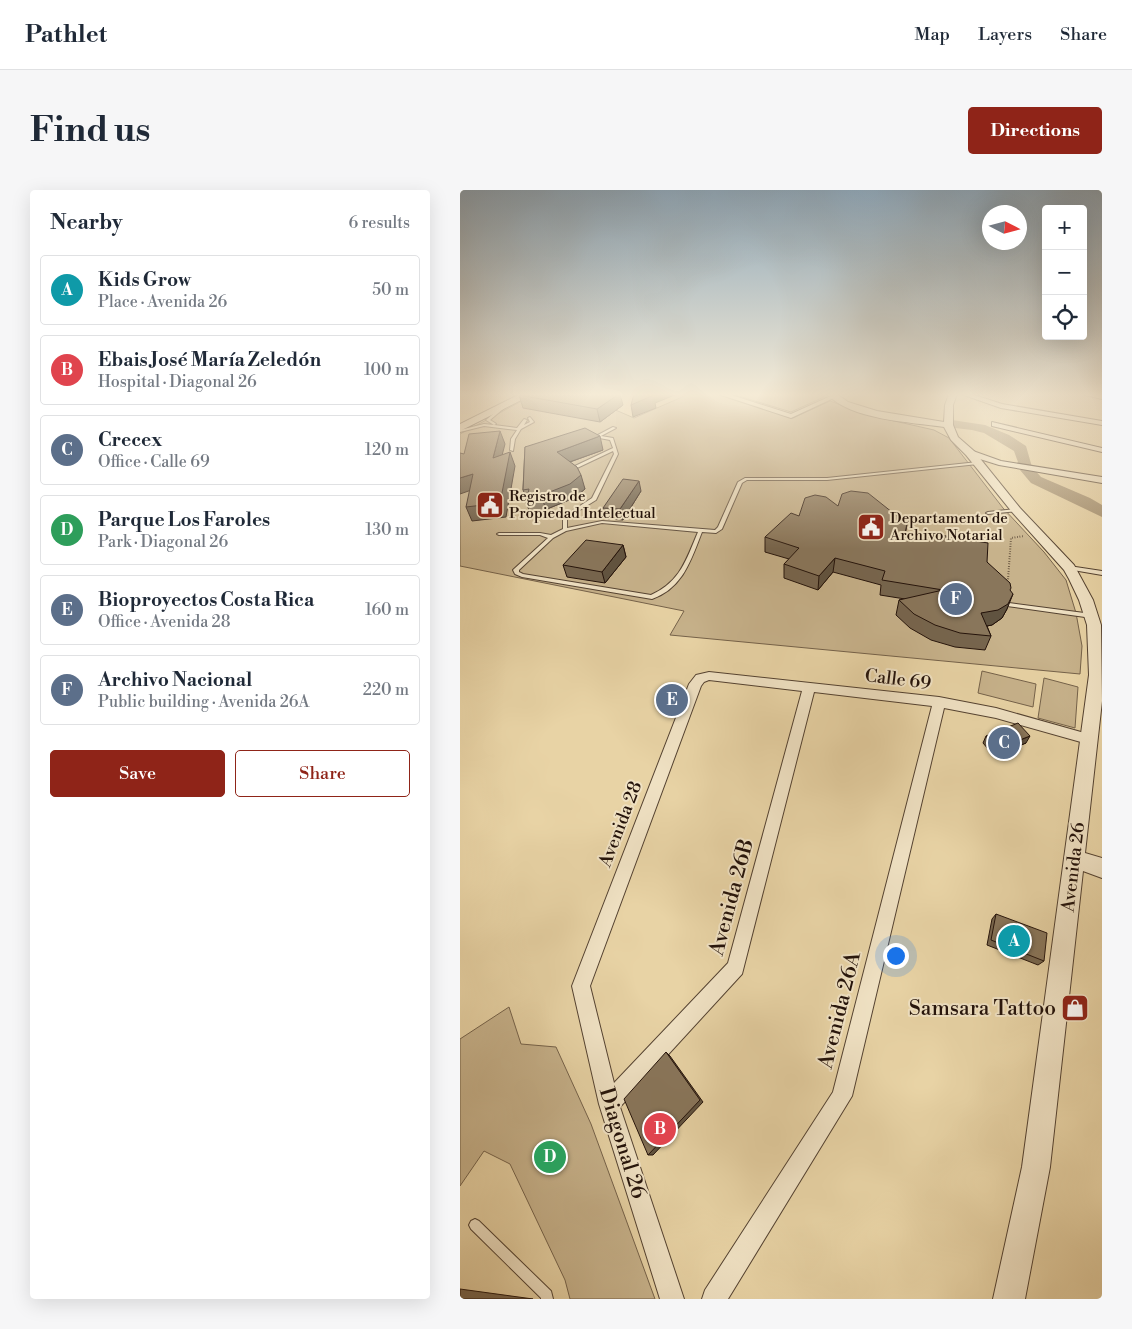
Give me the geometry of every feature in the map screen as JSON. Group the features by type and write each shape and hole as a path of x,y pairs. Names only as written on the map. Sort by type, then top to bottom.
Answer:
{"street":[{"name":"Avenida 26","path":"962,446 974,458 995,472 1016,510 1069,568 1083,593 1096,623 1097,675 1036,1167 1010,1299"},
{"path":"995,472 1102,480"},
{"name":"Calle 69","path":"700,678 709,676 938,702 996,713 1088,739"},
{"name":"Avenida 28","path":"581,986 694,684 700,678"},
{"name":"Avenida 26B","path":"609,1104 736,968 809,687"},
{"name":"Avenida 26A","path":"714,1299 842,1096 938,702"},
{"path":"1074,858 1102,868"},
{"name":"Diagonal 26","path":"581,986 609,1104 672,1299"}],"lane":[{"path":"512,446 512,450"},
{"path":"565,530 565,517 594,499 616,454 613,446"},
{"path":"576,467 614,449"},
{"path":"700,532 682,574 672,587 652,597 516,573 516,570 551,536 565,530 602,522 713,533 720,528 740,482 746,479 827,479 974,458"},
{"path":"988,513 1016,510"},
{"path":"499,534 540,534 551,536"},
{"path":"1069,568 1102,573"},
{"path":"1009,605 1096,623"},
{"path":"475,1226 547,1299"}],"path":[{"path":"1001,582 1008,580 1011,538 1038,534"}],"shaded area":[{"path":"460,446 955,446 1003,508 1044,552 1066,580 1076,613 1082,646 1080,674 670,635 684,611 460,566"},
{"path":"982,671 1036,684 1033,707 978,693"},
{"path":"1044,678 1078,687 1075,728 1038,718"},
{"path":"509,1007 521,1044 556,1047 591,1124 655,1299 570,1299 565,1280 510,1164 484,1151 460,1186 460,1039"}],"building":[{"path":"466,446 496,446 493,458 510,452 500,503 466,507 473,474 460,478 460,453 464,454"},
{"path":"574,446 557,452 577,467 581,475 570,484 542,495 543,501 526,503 529,489 523,490 525,447"},
{"path":"623,479 639,481 620,509 603,508"},
{"path":"851,491 868,493 907,524 904,537 926,540 928,533 988,543 987,562 1010,583 1010,590 1013,594 1008,604 998,610 981,613 991,636 960,633 935,625 914,614 899,600 943,590 882,580 885,571 835,558 819,576 784,564 799,548 765,537 791,513 799,516 805,498 815,495 826,497 838,506 842,494"},
{"path":"586,540 623,545 602,572 563,565"},
{"path":"1018,723 1030,736 997,749 986,736"},
{"path":"996,914 1047,933 1044,961 991,940"},
{"path":"666,1052 700,1100 648,1155 624,1099"}],"waterway":[{"path":"1016,446 1021,449 1026,465"},
{"path":"1028,470 1036,480 1084,501 1102,512"}],"place":[{"name":"Registro de Propiedad Intelectual","path":"490,505"},
{"name":"Departamento de Archivo Notarial","path":"871,527"},
{"name":"Archivo Nacional","path":"956,599"},
{"name":"Bioproyectos Costa Rica","path":"672,700"},
{"name":"Crecex","path":"1004,743"},
{"name":"Kids Grow","path":"1014,941"},
{"name":"Samsara Tattoo","path":"1075,1008"},
{"name":"Ebais José María Zeledón","path":"660,1129"},
{"name":"Parque Los Faroles","path":"550,1157"}]}
